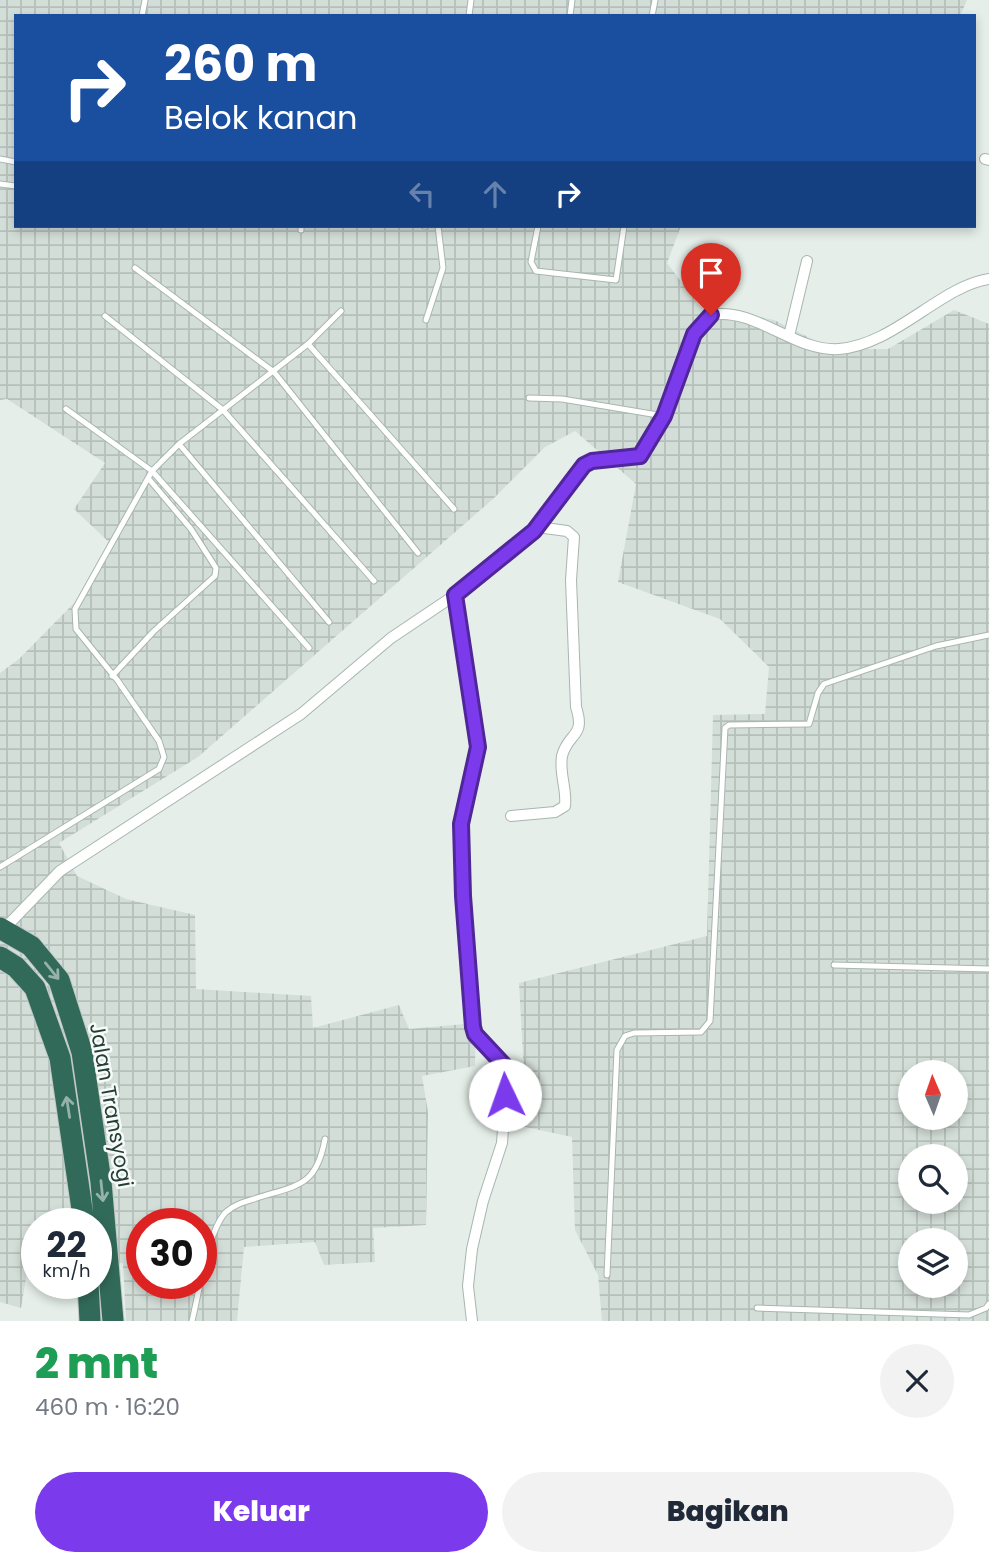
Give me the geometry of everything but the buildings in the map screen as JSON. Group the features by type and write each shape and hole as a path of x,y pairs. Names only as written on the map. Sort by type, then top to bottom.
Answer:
{"highway":[{"name":"Jalan Transyogi","path":"2,929 31,946 60,980 82,1052 101,1182 113,1321"},
{"name":"Jalan Transyogi","path":"0,957 16,967 35,988 60,1058 82,1208"},
{"path":"89,1299 90,1321"}],"street":[{"path":"789,336 807,261"},
{"path":"2,929 60,871 301,714 400,631 455,595 537,527 584,465 592,461 638,457 664,416 694,334 711,315 737,315 824,348 855,346 886,333 969,285 989,279"},
{"path":"511,816 555,812 565,806 562,760 567,744 578,732 580,719 576,707 571,580 574,537 567,531 537,527"},
{"path":"455,595 478,747 461,824 463,896 473,1027 475,1034 503,1061 507,1072 502,1143 483,1200 472,1249 468,1286 472,1321"}],"lane":[{"path":"426,320 443,268 438,228"},
{"path":"538,228 531,262 536,271 616,280 624,228"},
{"path":"135,268 274,372 418,553"},
{"path":"0,867 159,769 164,757 159,741 76,629 74,615 152,471 179,443 274,372 308,344 341,311"},
{"path":"105,316 223,410 374,581"},
{"path":"308,344 454,509"},
{"path":"529,398 562,399 664,416"},
{"path":"66,408 152,471 309,648"},
{"path":"179,443 328,622"},
{"path":"112,676 154,631 215,576 216,568 191,529 148,478"},
{"path":"607,1275 617,1050 625,1036 634,1033 701,1032 710,1021 725,728 729,725 809,724 818,693 824,684 936,646 989,635"},
{"path":"834,965 989,969"},
{"path":"192,1321 216,1227 226,1212 237,1204 308,1180 321,1161 325,1139"},
{"path":"757,1308 969,1315 989,1304"}],"shaded area":[{"path":"0,0 967,0 961,14 14,14 14,228 680,228 667,263 699,305 774,320 832,349 888,349 954,310 989,324 989,1321 602,1321 598,1275 575,1230 572,1137 516,1125 524,1075 519,983 707,936 713,715 765,714 769,667 720,619 618,582 636,484 575,431 545,447 493,499 198,757 59,843 77,876 126,899 195,915 196,989 311,996 313,1028 399,1005 409,1029 476,1023 475,1066 422,1076 428,1112 426,1225 373,1228 375,1262 324,1265 315,1242 244,1247 237,1321 126,1321 123,1263 112,1264 112,1208 21,1208 21,1308 0,1302 0,673 19,659 83,594 113,546 74,509 105,463 7,399 0,400"}],"route":[{"path":"505,1095 507,1072 503,1061 475,1034 473,1027 463,896 461,824 468,803 478,747 455,595 534,531 584,465 592,461 640,456 664,416 694,334 711,315"}]}
